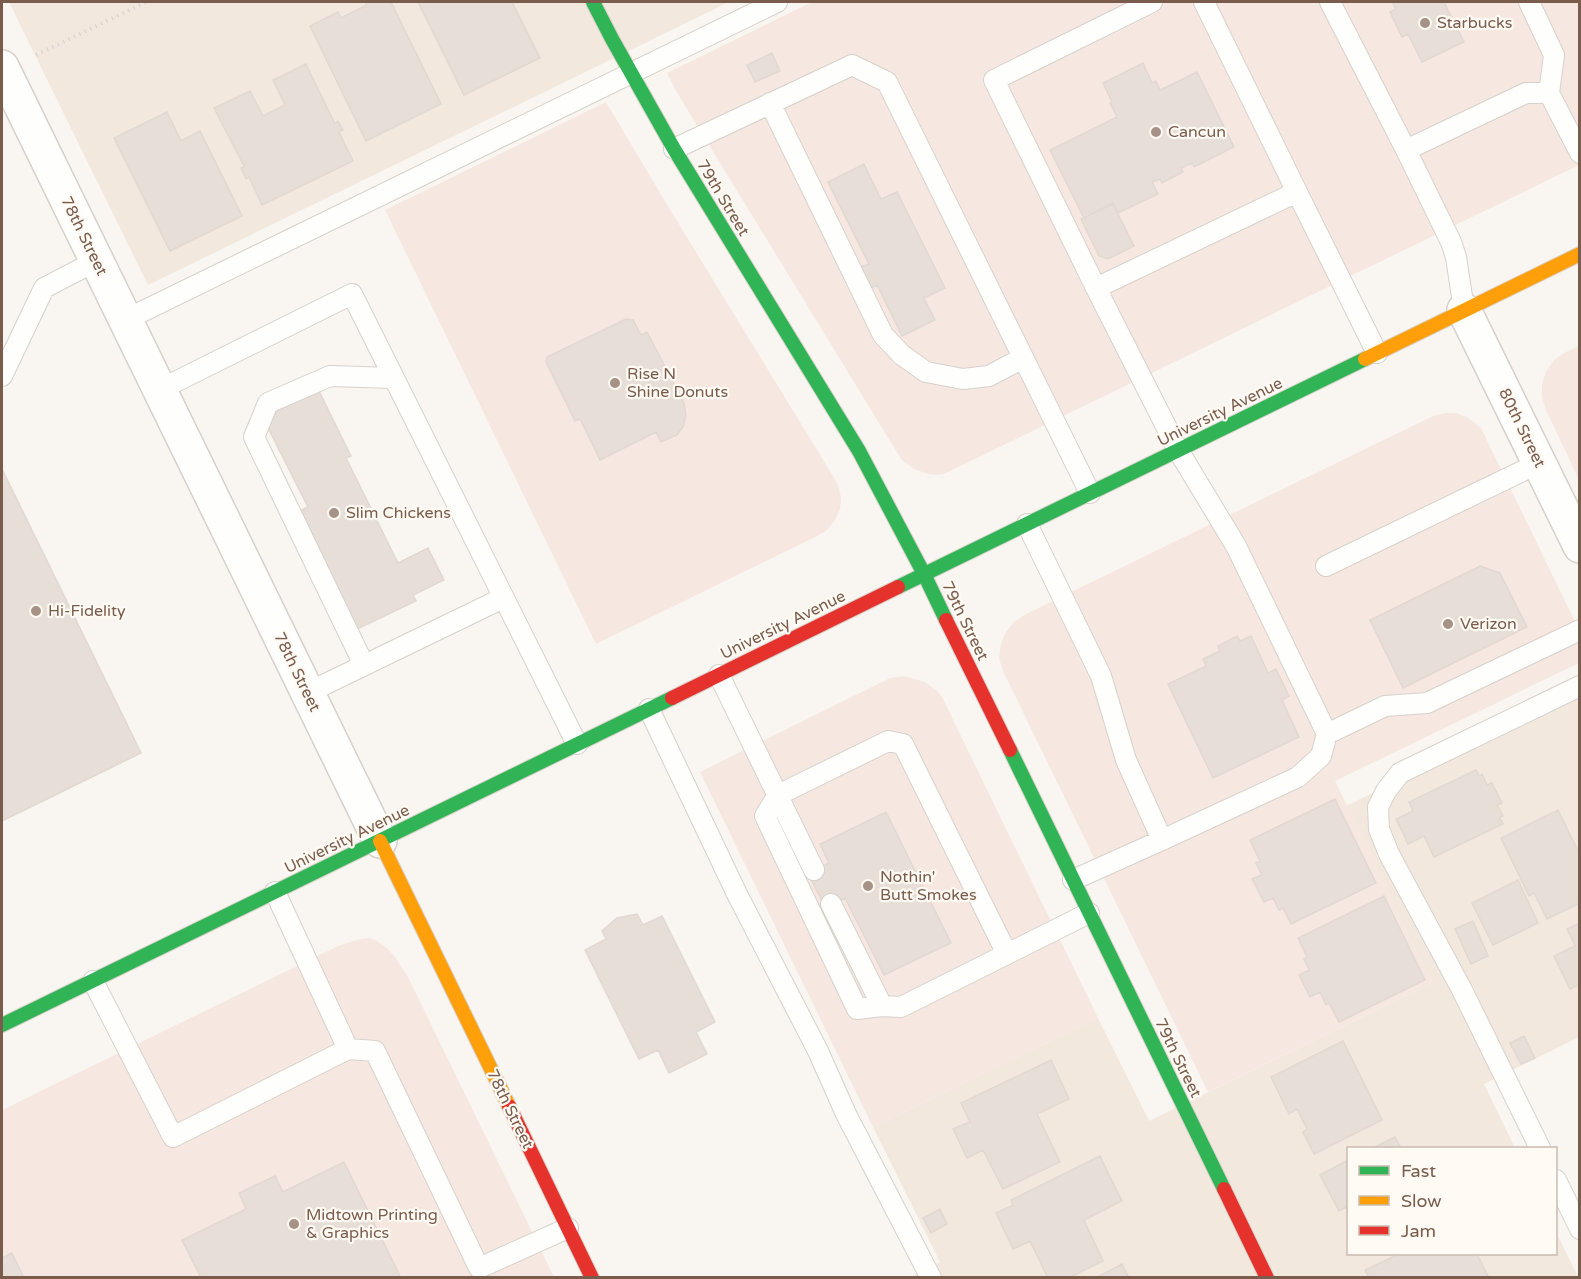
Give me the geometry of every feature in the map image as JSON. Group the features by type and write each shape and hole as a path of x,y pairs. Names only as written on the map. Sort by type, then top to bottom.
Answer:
{"street":[{"name":"79th Street","path":"593,2 674,149 859,451 924,574 1267,1278"},
{"name":"78th Street","path":"2,69 592,1278"},
{"name":"University Avenue","path":"2,1025 1580,254"},
{"name":"80th Street","path":"1464,310 1580,546"}],"lane":[{"path":"125,320 777,2"},
{"path":"1073,880 1298,777 1321,756 1327,734 1236,546 1178,450 994,80 1152,2"},
{"path":"1204,2 1377,353"},
{"path":"1330,2 1451,242 1456,256 1464,310"},
{"path":"1529,2 1554,55 1550,93 1580,153"},
{"path":"674,149 852,65 887,82 1090,493"},
{"path":"1406,150 1526,93 1550,93"},
{"path":"770,103 883,335 902,355 926,372 963,379 989,376 1023,358"},
{"path":"1096,288 1297,192"},
{"path":"2,376 44,288 96,261"},
{"path":"159,390 352,294 577,744"},
{"path":"364,665 254,437 268,404 330,376 394,378"},
{"path":"1326,566 1539,463"},
{"path":"1027,524 1101,676 1126,760 1162,840"},
{"path":"307,693 504,598"},
{"path":"1327,734 1385,706 1427,703 1580,630"},
{"path":"719,675 814,870"},
{"path":"1539,1147 1461,988 1389,854 1379,829 1378,807 1386,791 1400,773 1580,686"},
{"path":"649,709 737,894 818,1051 846,1114 932,1278"},
{"path":"1007,954 903,744 888,741 778,795 765,816 857,1009 882,1006 901,1007 1007,954 1089,913"},
{"path":"275,892 348,1049"},
{"path":"831,904 882,1006"},
{"path":"93,981 173,1137 348,1049 375,1051 479,1268 568,1228"},
{"path":"1557,1182 1580,1229"}],"path":[{"path":"2,69 146,2"}],"shaded area":[{"path":"9,2 729,2 148,285"},
{"path":"812,2 1579,2 1579,165 944,474 928,474 914,469 898,454 667,73"},
{"path":"606,102 833,476 841,497 840,509 835,520 827,530 817,536 596,644 385,210"},
{"path":"1579,346 1579,480 1546,410 1542,397 1542,384 1554,360"},
{"path":"1456,413 1467,417 1481,428 1580,632 1579,663 1335,781 1432,983 1208,1092 1003,671 999,658 1001,644 1006,632 1014,622 1026,614 1433,416"},
{"path":"904,676 925,682 942,697 1098,1018 873,1127 700,772 890,678"},
{"path":"1579,692 1579,1037 1484,1084 1515,1147 1347,1147 1347,1255 1557,1255 1557,1234 1578,1277 911,1277 940,1262 873,1127 1098,1018 1149,1121 1432,983 1346,806"},
{"path":"368,938 387,948 407,975 554,1277 2,1278 2,1110 338,946"}],"building":[{"path":"365,2 391,2 441,104 366,141 310,26 338,12 341,18 367,5"},
{"path":"418,2 512,2 540,58 464,95"},
{"name":"Starbucks","path":"1392,2 1444,2 1464,42 1422,62 1408,34 1402,37 1390,12 1396,9"},
{"path":"772,53 780,71 755,82 747,65"},
{"name":"Cancun","path":"1143,63 1152,83 1156,81 1160,90 1197,72 1234,147 1194,167 1192,163 1181,168 1183,172 1162,183 1160,179 1152,182 1158,194 1118,213 1113,203 1084,218 1050,150 1117,117 1103,83"},
{"path":"306,64 335,124 338,121 343,130 339,132 353,161 262,205 249,177 246,179 241,168 244,166 214,108 250,91 263,116 285,105 273,80"},
{"path":"167,112 181,141 200,131 242,216 170,251 114,138"},
{"path":"864,164 881,199 897,192 945,288 924,298 935,320 902,336 877,285 871,288 861,267 869,264 828,182"},
{"path":"1113,204 1134,246 1108,259 1099,256 1081,219"},
{"name":"Rise N Shine Donuts","path":"626,319 633,320 641,335 647,332 684,403 686,416 683,427 677,435 661,442 656,432 600,460 580,419 575,421 546,362 547,357"},
{"name":"Slim Chickens","path":"318,389 351,456 346,458 398,563 428,548 444,580 413,595 416,601 355,630 283,519 308,507 262,416"},
{"name":"Hi-Fidelity","path":"2,469 141,753 2,821"},
{"name":"Verizon","path":"1480,566 1500,573 1527,627 1403,688 1370,620"},
{"path":"1237,636 1240,641 1251,636 1268,673 1276,669 1289,696 1282,700 1299,737 1213,778 1168,684 1206,666 1203,659 1220,651 1218,646"},
{"path":"1476,770 1479,776 1482,774 1487,785 1492,783 1502,803 1497,805 1503,816 1500,818 1503,824 1434,857 1424,836 1408,844 1396,819 1413,811 1409,802"},
{"path":"1335,799 1376,883 1291,924 1283,908 1279,910 1273,898 1264,902 1252,879 1262,875 1256,863 1260,861 1250,840"},
{"path":"1558,810 1580,855 1580,903 1547,919 1534,893 1529,896 1501,838"},
{"name":"Nothin' Butt Smokes","path":"886,812 951,943 884,975 845,898 826,908 808,874 829,863 820,844"},
{"path":"1518,880 1538,923 1493,945 1472,903"},
{"path":"1384,896 1425,980 1339,1022 1329,1003 1326,1005 1320,992 1310,997 1299,975 1309,970 1304,959 1307,957 1298,938"},
{"path":"637,914 643,925 662,916 715,1022 696,1032 707,1054 669,1073 658,1050 639,1059 585,950 606,939 602,931 617,918"},
{"path":"1473,921 1488,956 1471,964 1455,929"},
{"path":"1580,923 1580,984 1570,989 1554,956 1575,946 1567,929"},
{"path":"1524,1036 1535,1058 1521,1064 1510,1043"},
{"path":"1343,1041 1382,1120 1314,1154 1303,1132 1307,1129 1297,1109 1289,1114 1271,1077"},
{"path":"1051,1060 1069,1099 1037,1114 1060,1162 1003,1189 983,1150 967,1158 953,1129 970,1122 961,1103"},
{"path":"1395,1137 1400,1147 1375,1147"},
{"path":"1100,1156 1122,1201 1084,1220 1103,1261 1068,1278 1048,1278 1030,1241 1013,1249 996,1213 1013,1205 1011,1200"},
{"path":"1347,1161 1347,1210 1346,1207 1339,1211 1320,1175"},
{"name":"Midtown Printing & Graphics","path":"344,1162 401,1278 201,1278 182,1240 246,1209 239,1193 275,1176 283,1192"},
{"path":"940,1209 947,1224 931,1233 923,1218"},
{"path":"12,1253 24,1278 2,1278 2,1258"},
{"path":"1397,1255 1478,1255 1489,1278 1369,1278 1365,1270"},
{"path":"1122,1264 1129,1278 1096,1278"}],"traffic: fast":[{"path":"593,2 674,149 859,451 946,620"},
{"path":"898,587 1365,359"},
{"path":"2,1025 672,698"},
{"path":"1010,750 1224,1189"}],"traffic: slow":[{"path":"1365,359 1580,254"},
{"path":"380,841 509,1106"}],"traffic: jam":[{"path":"672,698 898,587"},
{"path":"946,620 1010,750"},
{"path":"509,1106 592,1278"},
{"path":"1224,1189 1267,1278"}],"place":[{"name":"Starbucks","path":"1425,23"},
{"name":"Cancun","path":"1156,132"},
{"name":"Rise N Shine Donuts","path":"615,383"},
{"name":"Slim Chickens","path":"334,513"},
{"name":"Hi-Fidelity","path":"36,611"},
{"name":"Verizon","path":"1448,624"},
{"name":"Nothin' Butt Smokes","path":"868,886"},
{"name":"Midtown Printing & Graphics","path":"294,1224"}]}
